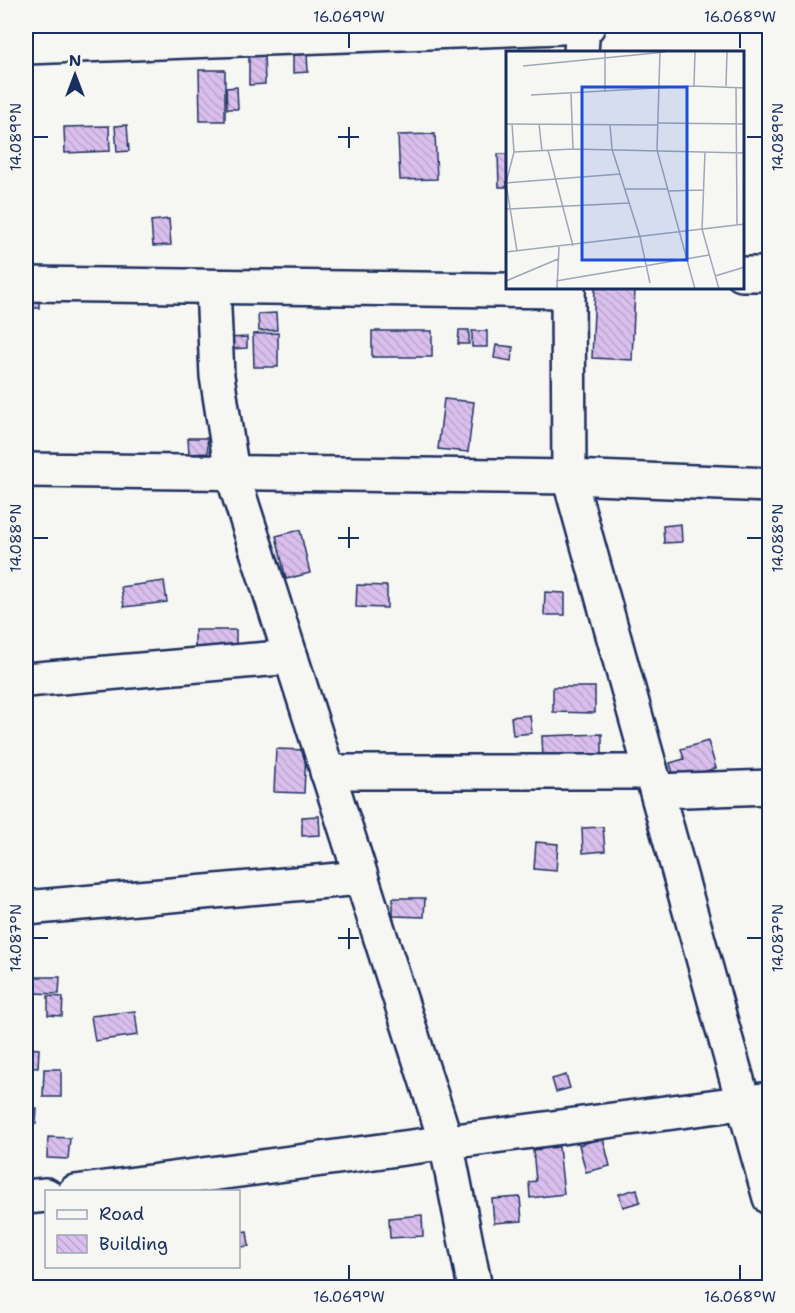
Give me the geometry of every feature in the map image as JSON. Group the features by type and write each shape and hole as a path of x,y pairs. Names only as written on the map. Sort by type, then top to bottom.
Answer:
{"street":[{"path":"26,47 177,33 585,26 581,51"},
{"path":"744,274 770,274"},
{"path":"26,284 506,289"},
{"path":"213,287 217,376 232,473 446,1142 475,1287"},
{"path":"568,290 569,477 654,782 756,1100 770,1198"},
{"path":"26,470 569,477 770,485"},
{"path":"26,680 291,657"},
{"path":"327,772 654,782 770,788"},
{"path":"26,908 362,878"},
{"path":"83,1190 756,1100"},
{"path":"26,1197 45,1195"}],"building":[{"path":"249,52 264,52 265,84 249,85"},
{"path":"293,54 307,54 308,72 293,73"},
{"path":"199,70 225,70 225,121 200,121"},
{"path":"237,87 238,109 227,109 226,88"},
{"path":"127,125 129,151 117,152 115,126"},
{"path":"109,126 110,151 65,153 64,127"},
{"path":"435,134 437,179 400,180 398,135"},
{"path":"498,154 506,154 506,187 499,187"},
{"path":"169,219 171,245 153,246 151,221"},
{"path":"595,290 635,290 632,360 592,358"},
{"path":"26,295 39,295 39,308 26,308"},
{"path":"276,313 277,330 259,331 258,314"},
{"path":"459,330 469,330 469,344 458,344"},
{"path":"372,331 432,331 432,357 372,357"},
{"path":"472,331 487,331 487,347 472,347"},
{"path":"278,333 278,367 254,367 253,334"},
{"path":"247,337 247,348 229,349 228,338"},
{"path":"496,345 513,347 511,361 494,358"},
{"path":"444,399 474,402 468,452 438,449"},
{"path":"188,438 207,438 208,453 189,454"},
{"path":"681,524 682,542 664,543 663,526"},
{"path":"300,530 310,573 286,579 276,536"},
{"path":"164,581 167,602 124,607 121,587"},
{"path":"357,585 387,586 387,608 356,607"},
{"path":"545,592 565,593 565,615 544,615"},
{"path":"195,630 236,630 236,650 195,649"},
{"path":"553,687 595,687 595,713 553,712"},
{"path":"530,715 532,733 513,735 511,717"},
{"path":"602,734 602,759 543,760 542,736"},
{"path":"708,741 716,768 675,780 670,763 684,759 681,749"},
{"path":"276,749 306,750 304,793 274,792"},
{"path":"319,816 320,835 302,836 302,817"},
{"path":"603,827 605,851 583,853 582,828"},
{"path":"536,842 558,844 556,871 534,869"},
{"path":"393,898 425,898 424,917 393,916"},
{"path":"33,977 60,977 59,994 32,993"},
{"path":"48,996 63,997 62,1016 48,1015"},
{"path":"135,1011 138,1035 95,1041 91,1016"},
{"path":"26,1048 39,1049 38,1068 26,1067"},
{"path":"44,1069 61,1069 61,1097 43,1097"},
{"path":"566,1075 570,1088 556,1092 552,1079"},
{"path":"26,1108 37,1109 36,1124 26,1124"},
{"path":"48,1137 70,1138 68,1159 47,1158"},
{"path":"603,1138 610,1166 586,1172 579,1145"},
{"path":"559,1147 564,1194 530,1198 529,1182 536,1181 533,1150"},
{"path":"637,1189 640,1202 623,1207 619,1194"},
{"path":"520,1197 522,1221 494,1223 492,1199"},
{"path":"422,1215 423,1236 390,1238 389,1218"},
{"path":"247,1231 249,1246 240,1247 240,1232"}]}
